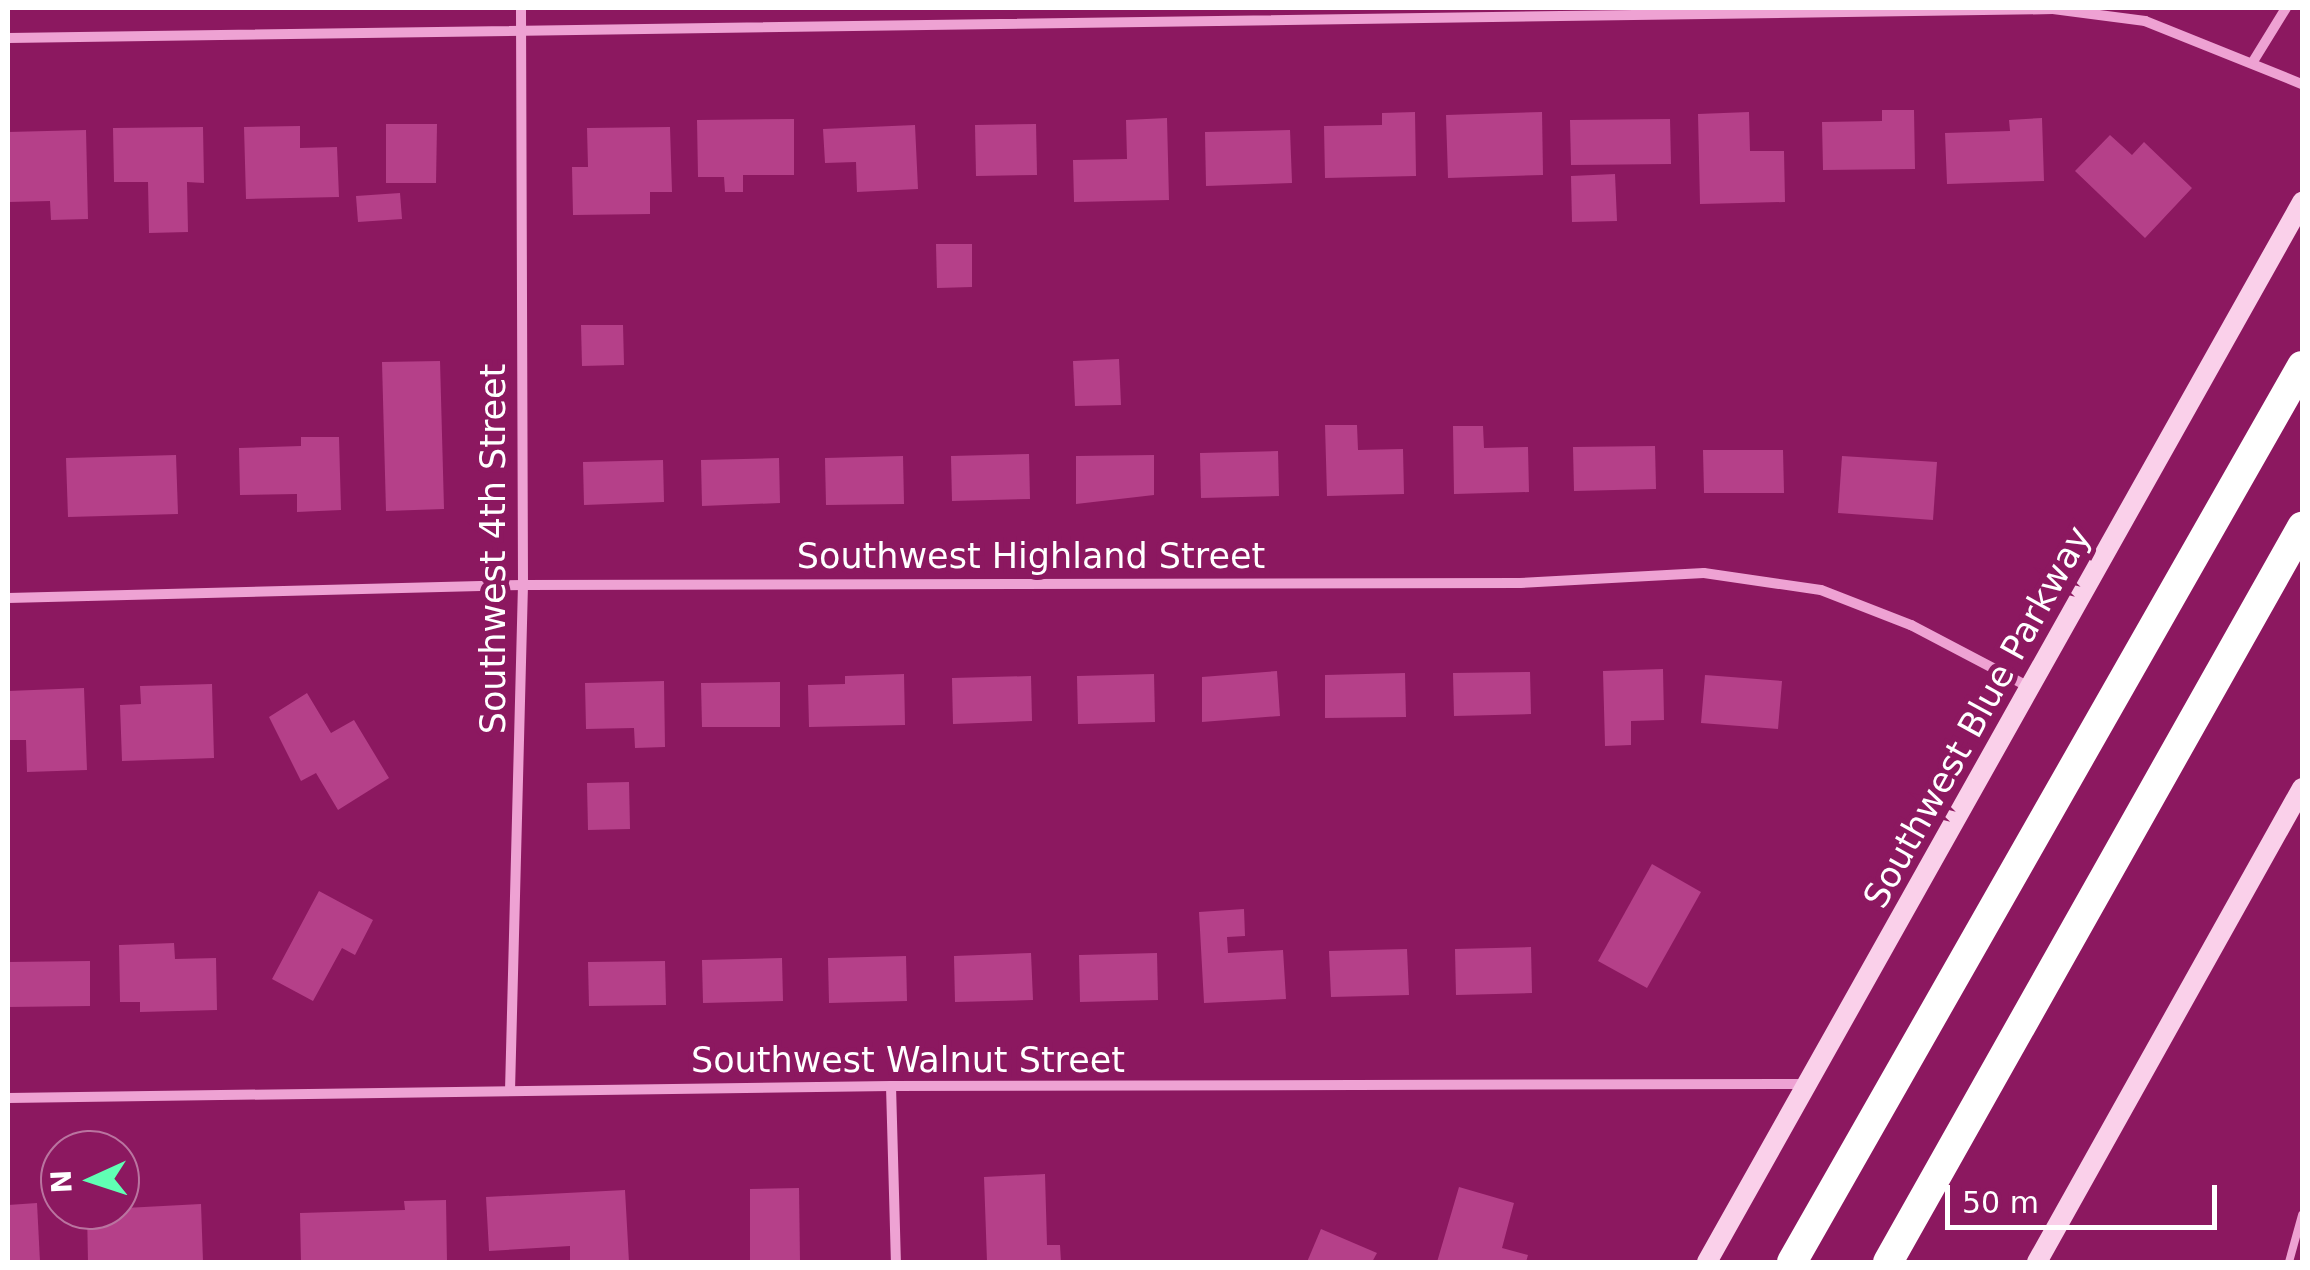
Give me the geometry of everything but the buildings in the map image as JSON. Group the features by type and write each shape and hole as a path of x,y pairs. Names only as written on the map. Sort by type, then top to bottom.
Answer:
{"highway":[{"path":"1792,1262 2302,366"},
{"path":"1888,1262 2302,527"}],"street":[{"name":"Southwest 4th Street","path":"510,1091 523,585 520,8"},
{"path":"2254,60 2286,8"},
{"path":"8,38 2053,9 2146,21 2254,60 2302,84"},
{"name":"Southwest Blue Parkway","path":"1707,1262 2302,202"},
{"name":"Southwest Highland Street","path":"8,598 523,585 1520,583 1704,573 1822,590 1912,624 2031,688"},
{"path":"2036,1262 2302,788"},
{"name":"Southwest Walnut Street","path":"8,1098 891,1086 1810,1084"},
{"path":"891,1086 896,1262"}],"lane":[{"path":"2289,1262 2302,1214"}]}
